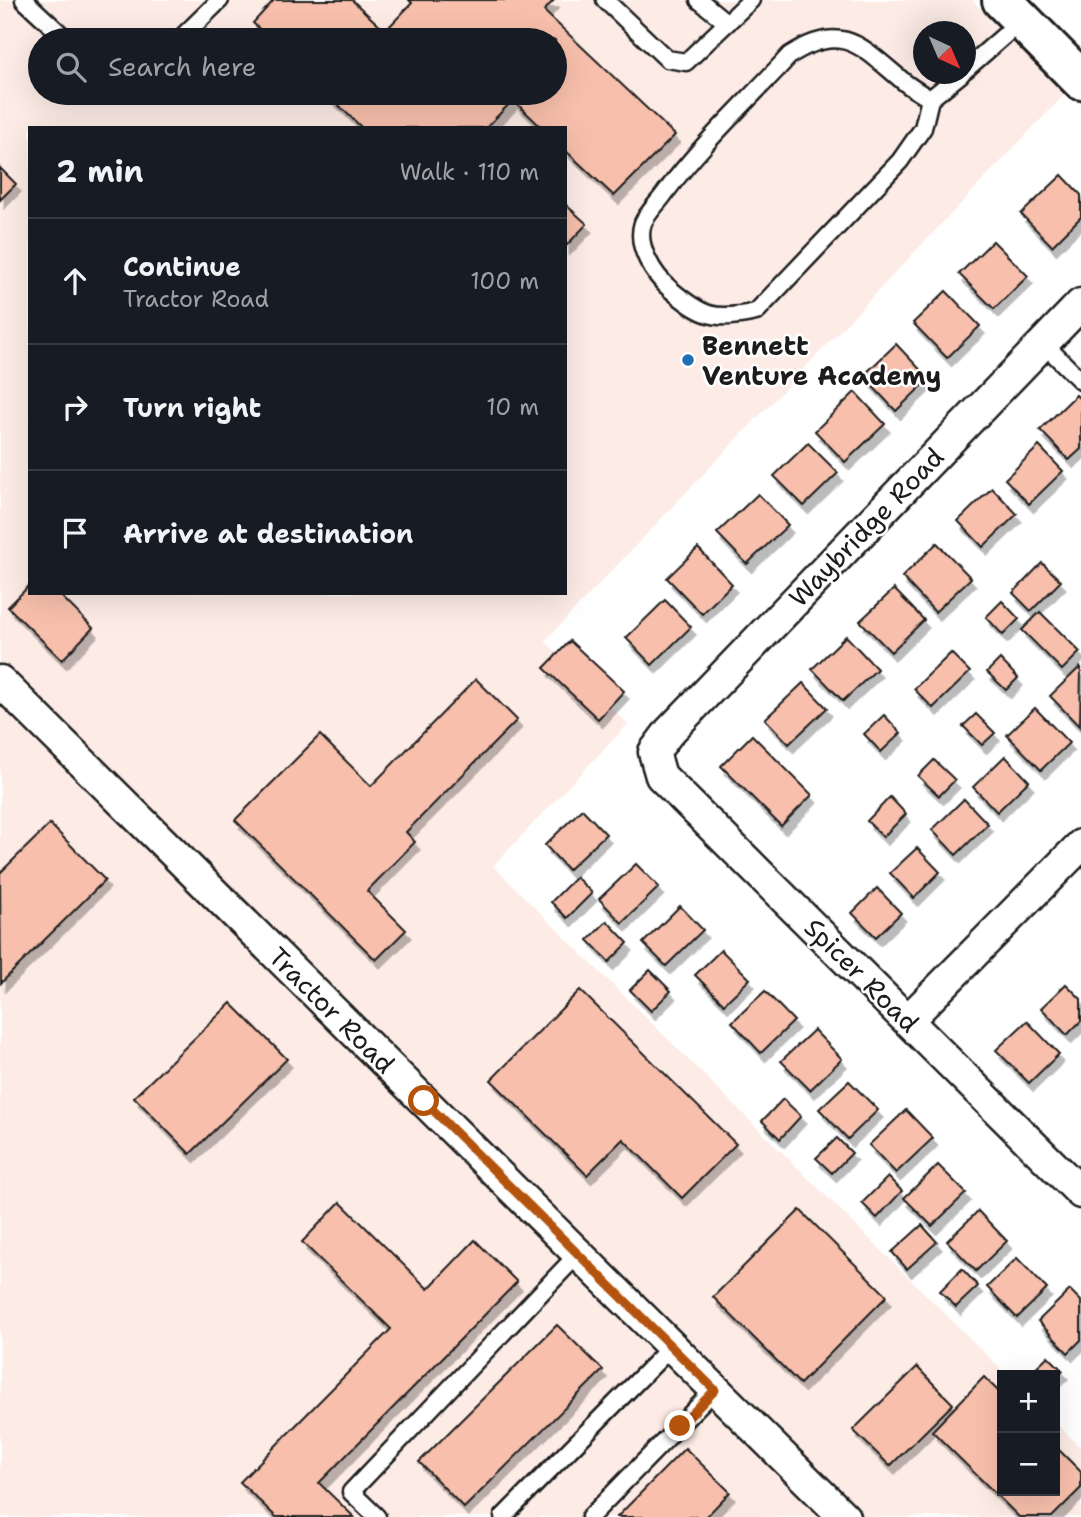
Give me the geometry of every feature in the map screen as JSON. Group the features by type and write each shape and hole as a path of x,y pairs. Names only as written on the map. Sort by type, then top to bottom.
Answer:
{"street":[{"path":"1012,10 1081,80"},
{"name":"Waybridge Road","path":"653,752 669,732 1081,304"},
{"name":"Tractor Road","path":"0,681 844,1517"},
{"name":"Spicer Road","path":"653,752 661,776 1081,1193"},
{"path":"908,1020 1081,845"}],"lane":[{"path":"24,0 53,28"},
{"path":"191,28 220,0"},
{"path":"605,0 667,59 686,62 751,0"},
{"path":"699,0 727,23"},
{"path":"976,56 1012,10"},
{"path":"930,99 905,83 874,55 850,42 826,39 808,44 790,55 684,167 643,224 642,245 663,283 706,315 731,317 757,312 900,161 923,128 930,99 949,84"},
{"path":"1044,343 1081,381"},
{"path":"377,1517 351,1492 578,1254"},
{"path":"503,1517 672,1346"},
{"path":"590,1517 715,1390"}],"shaded area":[{"path":"0,0 972,0 1066,93 545,641 628,724 493,866 1002,1370 997,1370 997,1496 1060,1496 1060,1427 1081,1448 1081,1517 0,1517"}],"building":[{"path":"274,0 352,0 382,28 258,28 253,23"},
{"path":"409,0 554,0 544,11 562,28 388,28 412,3"},
{"path":"567,33 675,135 614,196 567,152 567,126 540,126 518,105 567,105"},
{"path":"338,105 508,105 488,126 360,126"},
{"path":"0,168 16,184 0,200"},
{"path":"1062,175 1081,195 1081,217 1052,246 1021,214"},
{"path":"567,206 587,224 567,245"},
{"path":"993,241 1028,276 994,309 959,274"},
{"path":"946,291 980,326 947,358 913,323"},
{"path":"896,344 929,379 896,411 863,376"},
{"path":"855,392 885,424 845,462 815,431"},
{"path":"1076,395 1081,400 1081,449 1069,460 1040,430"},
{"path":"808,443 838,473 804,506 774,476"},
{"path":"1039,446 1063,471 1029,504 1005,479"},
{"path":"992,488 1017,514 983,547 958,521"},
{"path":"758,494 788,525 747,564 717,533"},
{"path":"937,543 971,578 935,612 902,577"},
{"path":"698,548 732,584 702,614 667,578"},
{"path":"1042,563 1061,581 1031,611 1013,593"},
{"path":"28,587 28,595 60,595 93,628 62,660 8,607"},
{"path":"894,589 924,620 891,652 860,621"},
{"path":"665,600 691,627 652,665 626,638"},
{"path":"1002,601 1019,619 1003,635 986,617"},
{"path":"1040,612 1080,652 1062,670 1022,630"},
{"path":"846,636 877,669 843,701 812,669"},
{"path":"570,641 624,691 598,719 544,668"},
{"path":"951,653 970,672 933,708 914,689"},
{"path":"1000,659 1018,678 1006,690 987,672"},
{"path":"1081,668 1080,727 1050,696"},
{"path":"476,679 517,720 406,832 415,842 367,891 406,930 376,960 235,820 320,735 371,786"},
{"path":"803,683 827,708 789,744 765,719"},
{"path":"1035,708 1069,743 1041,770 1007,735"},
{"path":"976,714 995,733 982,745 963,726"},
{"path":"884,715 901,733 881,752 864,734"},
{"path":"752,735 812,795 781,826 721,766"},
{"path":"1005,756 1029,781 997,812 973,787"},
{"path":"934,760 955,780 939,796 918,776"},
{"path":"890,797 906,814 883,837 867,821"},
{"path":"964,799 988,824 956,855 932,830"},
{"path":"582,809 606,834 568,870 545,845"},
{"path":"50,824 105,880 1,983 0,873"},
{"path":"917,848 940,872 914,898 890,873"},
{"path":"636,864 659,887 622,923 599,899"},
{"path":"576,877 592,893 567,918 551,902"},
{"path":"877,888 901,913 876,937 852,913"},
{"path":"680,906 703,930 666,966 643,943"},
{"path":"607,921 628,943 609,962 588,940"},
{"path":"721,950 750,979 724,1004 695,975"},
{"path":"650,970 671,991 651,1011 630,990"},
{"path":"1066,984 1081,999 1081,1021 1067,1035 1041,1008"},
{"path":"580,990 736,1144 682,1198 623,1139 587,1175 491,1080"},
{"path":"765,991 794,1021 761,1053 732,1022"},
{"path":"231,1003 287,1059 190,1154 134,1097"},
{"path":"1027,1021 1059,1054 1029,1083 996,1050"},
{"path":"814,1030 842,1059 810,1090 781,1061"},
{"path":"849,1081 878,1110 848,1139 819,1109"},
{"path":"783,1099 801,1116 780,1139 762,1121"},
{"path":"906,1110 933,1138 896,1173 869,1145"},
{"path":"837,1138 852,1153 832,1173 816,1158"},
{"path":"938,1165 966,1193 932,1226 904,1198"},
{"path":"888,1177 902,1191 877,1218 862,1203"},
{"path":"340,1202 428,1289 475,1240 517,1282 319,1483 354,1517 276,1517 240,1482 391,1329 302,1242"},
{"path":"800,1210 887,1296 800,1384 713,1297"},
{"path":"978,1211 1007,1241 976,1271 947,1241"},
{"path":"922,1225 937,1242 907,1269 892,1252"},
{"path":"1017,1258 1047,1289 1017,1318 987,1287"},
{"path":"962,1269 978,1286 956,1307 940,1291"},
{"path":"1070,1290 1081,1301 1081,1340 1068,1353 1038,1321"},
{"path":"557,1325 603,1370 464,1508 419,1462"},
{"path":"1048,1356 1063,1371 1060,1374 1060,1370 1033,1370"},
{"path":"917,1367 953,1404 890,1466 853,1430"},
{"path":"984,1377 997,1390 997,1495 932,1431"},
{"path":"685,1448 730,1492 706,1517 617,1517"},
{"path":"1060,1451 1081,1472 1081,1488 1052,1517 1019,1517 998,1496 1060,1496"}],"place":[{"name":"Bennett Venture Academy","path":"688,360"}],"route":[{"path":"424,1101 715,1390 680,1426"}]}
